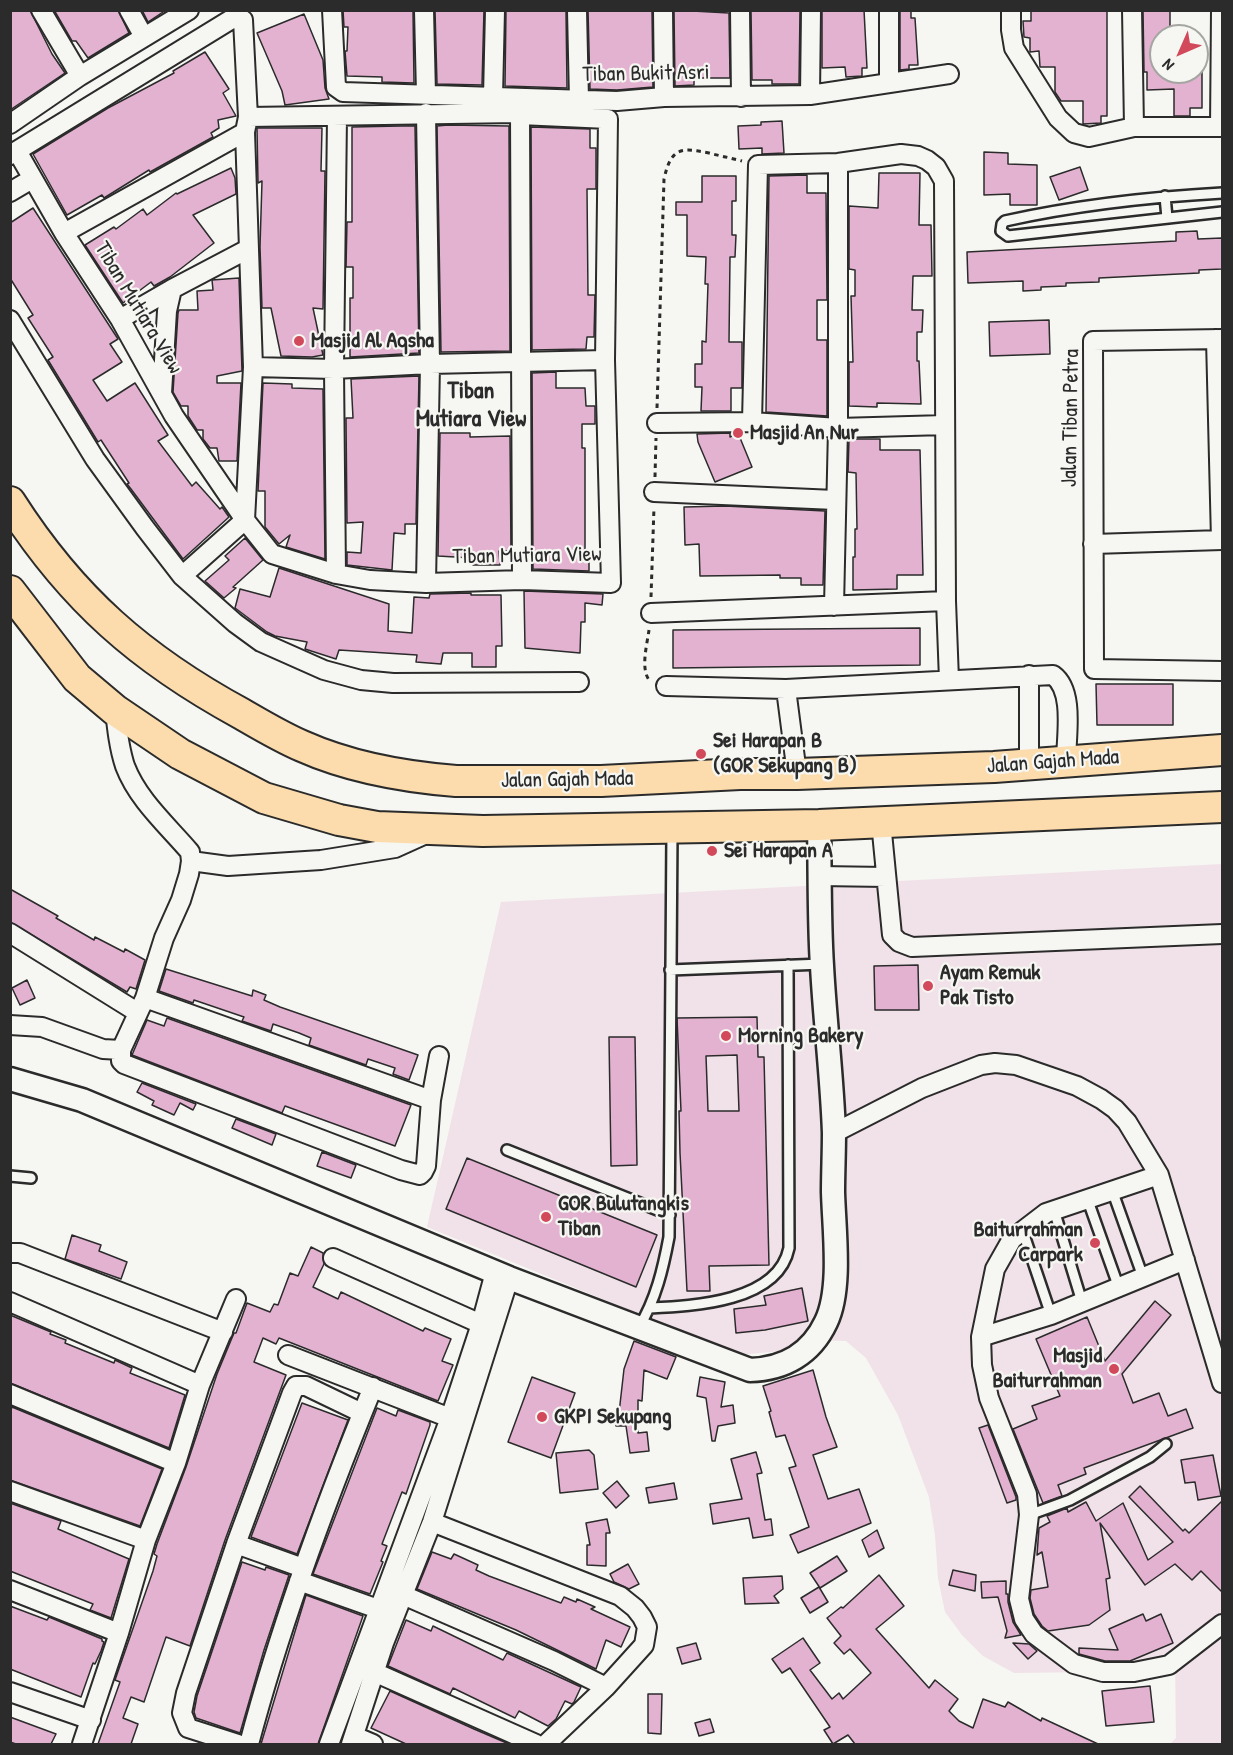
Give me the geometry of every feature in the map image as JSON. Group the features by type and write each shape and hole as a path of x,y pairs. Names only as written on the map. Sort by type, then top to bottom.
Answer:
{"highway":[{"name":"Jalan Gajah Mada","path":"10,502 34,539 84,598 150,657 214,699 301,746 338,759 434,779 601,781 740,774 797,774 1066,762 1222,750"},
{"path":"10,591 77,678 115,710 180,754 264,798 339,820 377,827 436,830 819,825 1222,807"}],"street":[{"path":"41,10 80,76"},
{"path":"129,10 144,37"},
{"path":"10,124 80,76 189,10"},
{"name":"Tiban Bukit Asri","path":"332,10 336,87 343,92 617,101 664,97 810,95 949,74"},
{"path":"424,10 426,94"},
{"path":"493,97 495,10"},
{"path":"577,10 579,100"},
{"path":"663,10 664,97"},
{"path":"740,10 741,97"},
{"path":"810,95 811,10"},
{"path":"889,10 889,83"},
{"path":"1011,10 1014,48 1058,118 1074,132 1089,137 1134,127 1221,127 1221,10"},
{"path":"1132,10 1134,127"},
{"name":"Tiban Mutiara View","path":"234,16 239,16 243,20 246,125 337,116 426,113 518,113 520,115 608,119 604,360 611,583 522,580 426,583 370,580 336,574 272,554 245,520 162,395 120,319 14,153 234,16"},
{"path":"426,113 430,364 426,583"},
{"path":"520,115 522,580"},
{"path":"336,574 334,369 337,116"},
{"path":"64,233 246,125 253,367 245,520 182,576"},
{"path":"752,422 758,165 838,163 901,154 918,156 936,166 944,181 946,601 949,680"},
{"path":"834,606 838,428 838,163"},
{"path":"10,192 32,179"},
{"path":"120,319 248,249"},
{"path":"162,395 166,311 172,289"},
{"path":"10,320 95,459 182,576 235,623 261,642 333,672 361,680 393,683 579,682"},
{"name":"Jalan Tiban Petra","path":"1094,544 1222,540 1220,339 1093,341 1094,669 1222,671"},
{"path":"253,367 334,369 604,360"},
{"path":"657,423 752,422 838,428 945,425"},
{"path":"654,492 835,500"},
{"path":"651,614 946,601"},
{"path":"1029,675 1029,764"},
{"path":"666,686 786,689 1053,675 1064,686 1067,696 1066,762"},
{"path":"786,689 797,774"},
{"path":"115,710 118,736 126,766 140,794 190,852 191,861 181,900 164,938 141,1005 121,1050 121,1061 134,1070 416,1174 423,1172 426,1166 431,1100 439,1056"},
{"path":"881,822 892,935 899,942 912,947 1222,934"},
{"path":"10,1079 82,1100 502,1275 644,1318 750,1370 780,1366 809,1348 827,1321 832,1304 836,1263 834,1133 822,964 819,825"},
{"path":"191,861 228,866 321,860 395,848 436,830"},
{"path":"820,876 886,877"},
{"path":"10,933 141,1005 431,1100"},
{"path":"10,1024 42,1028 103,1049 121,1050"},
{"path":"834,1133 922,1088 981,1065 995,1063 1016,1065 1077,1086 1115,1109 1127,1122 1159,1175 1222,1383"},
{"path":"1159,1175 1046,1213 1022,1229 1004,1249 995,1269 981,1336 982,1365 989,1398 1027,1494 1029,1515 1019,1599 1024,1619 1034,1634 1074,1664 1103,1672 1134,1672 1169,1665 1222,1624"},
{"path":"10,1253 20,1253 222,1332"},
{"path":"333,1258 481,1324"},
{"path":"981,1336 1051,1315 1185,1260"},
{"path":"329,1744 450,1418 481,1324 502,1275"},
{"path":"373,1744 352,1740 374,1672 432,1522 502,1275"},
{"path":"82,1744 147,1540 176,1463 200,1385 236,1299"},
{"path":"10,1302 200,1385"},
{"path":"288,1355 450,1418"},
{"path":"238,1744 188,1728 182,1713 186,1693 236,1544 296,1386 306,1386 362,1413"},
{"path":"249,1744 266,1681 301,1574 373,1387"},
{"path":"10,1394 176,1463"},
{"path":"10,1491 147,1540"},
{"path":"432,1522 620,1596 642,1617 646,1628 644,1645 606,1687 546,1744"},
{"path":"236,1544 378,1609"},
{"path":"10,1590 119,1633"},
{"path":"403,1595 554,1661 606,1687"},
{"path":"374,1672 536,1744"},
{"path":"10,1692 91,1720"}],"lane":[{"path":"1222,193 1165,196 1047,212 1005,221 1001,231 1008,236 1222,212"},
{"path":"1165,196 1167,218"},
{"path":"644,1318 663,1268 669,1237 672,828"},
{"path":"670,970 822,964"},
{"path":"644,1318 723,1300 765,1284 776,1276 787,1258 789,1248 788,965"},
{"path":"507,1150 670,1215"},
{"path":"10,1176 31,1178"},
{"path":"1112,1190 1143,1277"},
{"path":"1087,1198 1119,1288"},
{"path":"1054,1210 1082,1302"},
{"path":"1022,1229 1051,1315"},
{"path":"1029,1515 1070,1500 1150,1457 1166,1444"}],"path":[{"path":"664,179 667,164 674,155 688,148 758,165"}],"shaded area":[{"path":"1222,864 1222,1744 1170,1744 1176,1738 1175,1660 1088,1672 1014,1673 983,1656 962,1635 945,1612 938,1578 929,1497 898,1415 866,1358 846,1341 813,1340 791,1350 739,1355 427,1227 501,902"}],"building":[{"path":"10,10 30,10 52,54 65,73 10,110"},
{"path":"54,10 118,10 129,33 88,58 76,41 72,41"},
{"path":"142,10 166,10 148,22"},
{"path":"343,10 413,10 414,83 382,82 382,77 347,76 345,51 347,51 348,27 344,27"},
{"path":"435,10 484,10 482,85 437,84"},
{"path":"506,10 566,10 567,88 505,86"},
{"path":"588,10 652,10 653,87 617,90 590,89"},
{"path":"674,10 729,13 730,78 694,78 694,85 675,86"},
{"path":"751,10 800,10 799,84 772,84 772,80 752,80"},
{"path":"822,10 864,10 867,68 862,68 862,76 846,77 845,67 822,68"},
{"path":"900,10 911,10 911,18 915,18 918,65 909,65 909,69 900,70"},
{"path":"1031,10 1107,10 1107,116 1101,116 1101,123 1083,124 1083,101 1061,101 1055,92 1055,67 1040,67 1039,51 1030,52 1030,38 1024,37 1023,21 1031,21"},
{"path":"1143,10 1170,10 1170,24 1149,24 1149,84 1202,84 1202,108 1190,108 1190,116 1174,116 1174,89 1147,90 1147,72 1144,72"},
{"path":"304,14 323,60 325,88 329,99 285,105 282,91 257,33"},
{"path":"205,52 229,89 223,93 236,116 218,120 219,128 211,133 213,137 150,172 149,170 104,198 102,195 67,215 33,154 108,108 174,73 173,71"},
{"path":"782,121 784,153 762,154 762,148 739,149 738,126"},
{"path":"415,126 419,353 350,357 350,298 353,298 353,267 346,267 347,222 352,222 352,127"},
{"path":"437,126 509,126 510,351 441,352"},
{"path":"531,127 590,129 590,148 596,148 596,189 587,189 588,295 595,295 594,337 587,337 586,349 532,350"},
{"path":"257,128 322,128 321,171 325,171 323,309 313,308 323,355 281,356 271,308 262,308 260,247 262,181 258,183"},
{"path":"984,152 1008,153 1008,164 1037,165 1037,205 1010,205 1010,194 984,195"},
{"path":"1080,167 1088,190 1059,200 1050,177"},
{"path":"231,168 235,178 236,194 193,215 214,243 170,277 154,286 151,282 123,303 85,245 114,227 116,229 143,209 147,215 176,193"},
{"path":"879,173 920,173 919,225 931,225 932,276 913,276 912,310 923,310 922,332 917,332 921,404 877,403 877,407 849,406 849,362 853,362 851,296 855,296 855,270 849,269 849,206 878,208"},
{"path":"807,175 807,193 826,193 827,300 817,300 817,340 827,340 827,416 766,412 769,176"},
{"path":"702,176 736,176 736,201 732,201 732,235 736,235 735,257 730,257 729,342 742,342 742,388 731,388 731,411 701,411 702,387 695,387 695,364 702,364 702,341 706,342 708,284 705,284 706,257 687,256 687,215 676,215 676,202 702,202"},
{"path":"33,208 118,339 110,344 122,362 93,380 107,401 135,383 168,435 158,441 192,486 196,482 229,517 183,559 127,484 129,483 101,440 98,442 48,360 53,357 28,318 33,315 10,278 10,223"},
{"path":"1197,231 1198,239 1222,238 1222,269 1199,270 1199,273 1099,278 1099,282 1066,283 1066,286 1041,287 1041,290 1023,291 1023,281 968,283 967,252 1176,241 1176,232"},
{"path":"239,278 242,371 217,376 217,383 241,383 237,461 219,461 217,448 210,448 203,439 203,430 197,430 188,416 188,406 181,406 173,392 178,313 179,310 198,310 197,291 213,290 212,280"},
{"path":"1049,320 1050,354 990,356 989,322"},
{"path":"556,372 556,388 585,388 586,406 595,406 595,424 582,424 582,448 585,448 585,553 589,553 589,571 533,569 532,373"},
{"path":"419,376 416,524 405,524 405,534 394,533 392,570 347,565 347,552 361,553 363,522 347,523 346,418 353,418 351,379"},
{"path":"263,383 292,384 292,388 323,389 325,559 286,547 290,535 279,544 265,527 265,491 258,491"},
{"path":"440,433 470,433 470,437 510,436 511,551 499,551 500,565 473,565 472,558 438,556"},
{"path":"730,433 730,437 738,433 752,467 715,482 698,442 697,434"},
{"path":"849,439 880,439 880,450 920,450 923,575 897,575 897,589 853,590 853,557 855,557 855,529 857,529 856,473 848,472"},
{"path":"725,506 825,511 823,585 801,585 801,578 780,578 780,575 700,576 699,544 685,545 684,507"},
{"path":"245,538 263,560 224,598 205,581 229,560 225,556"},
{"path":"279,568 389,604 388,631 412,633 414,597 429,598 430,594 471,593 471,595 501,595 502,646 496,646 496,667 472,667 472,653 443,653 441,664 416,662 417,655 339,650 336,659 305,649 307,642 275,636 235,608 240,589 270,597"},
{"path":"524,591 603,594 602,605 585,603 585,622 581,622 580,653 525,648"},
{"path":"920,628 920,665 673,668 673,630"},
{"path":"1096,684 1173,684 1173,725 1097,725"},
{"path":"10,889 58,916 56,918 94,940 95,937 145,960 136,989 130,987 127,992 10,922"},
{"path":"918,965 919,1010 875,1010 874,966"},
{"path":"166,969 252,996 253,990 266,995 264,1000 280,1007 418,1055 409,1080 393,1074 395,1068 368,1059 366,1065 309,1045 311,1038 299,1033 273,1024 271,1031 242,1021 244,1017 159,991"},
{"path":"27,980 35,998 20,1005 12,988"},
{"path":"757,1017 758,1057 764,1057 769,1265 709,1266 710,1291 687,1291 680,1153 679,1111 681,1111 677,1018","holes":["737,1055 739,1111 708,1111 706,1056"]},
{"path":"167,1018 411,1105 395,1146 285,1106 282,1113 132,1055 147,1020 164,1026"},
{"path":"609,1037 635,1037 637,1165 611,1166"},
{"path":"142,1083 196,1104 193,1110 180,1103 174,1115 152,1105 154,1101 137,1092"},
{"path":"236,1119 276,1134 272,1145 232,1128"},
{"path":"322,1152 356,1165 351,1178 317,1166"},
{"path":"467,1158 657,1235 636,1287 446,1209"},
{"path":"72,1235 101,1245 99,1251 127,1262 121,1279 65,1259"},
{"path":"311,1247 323,1253 324,1264 313,1287 338,1299 341,1292 423,1331 425,1328 451,1339 442,1361 453,1365 438,1401 279,1338 276,1344 263,1338 254,1362 286,1375 225,1540 190,1646 166,1637 144,1702 131,1697 123,1718 138,1724 131,1744 98,1744 120,1682 115,1680 153,1571 157,1544 217,1374 234,1333 236,1333 247,1303 270,1312 274,1304 278,1305 290,1273 298,1276"},
{"path":"802,1288 808,1321 765,1330 736,1333 734,1309 766,1305 764,1296"},
{"path":"1155,1301 1171,1315 1122,1374 1133,1403 1159,1393 1168,1416 1186,1409 1193,1428 1084,1468 1086,1474 1058,1485 1062,1496 1043,1503 1013,1429 1037,1419 1032,1406 1060,1396 1036,1339 1087,1317 1105,1361"},
{"path":"10,1315 51,1332 50,1334 66,1340 65,1343 132,1368 130,1373 185,1395 169,1448 10,1383"},
{"path":"634,1341 676,1357 667,1379 644,1370 642,1401 638,1400 638,1433 647,1432 649,1451 630,1453 626,1426 616,1426 616,1413 619,1413 624,1369"},
{"path":"813,1370 837,1447 813,1455 828,1499 859,1489 871,1523 798,1553 790,1535 809,1527 789,1468 796,1466 785,1435 776,1437 763,1386"},
{"name":"GKPI Sekupang","path":"532,1377 575,1393 551,1458 508,1442"},
{"path":"700,1377 725,1382 721,1407 733,1405 735,1423 718,1426 715,1441 712,1441 706,1398 697,1396"},
{"path":"302,1403 348,1420 297,1554 251,1537"},
{"path":"12,1407 162,1469 140,1526 10,1480 10,1412"},
{"path":"377,1408 396,1416 398,1410 430,1422 430,1425 406,1494 402,1492 382,1544 387,1546 370,1594 313,1574"},
{"path":"988,1425 1016,1497 1016,1500 1007,1503 979,1428"},
{"path":"589,1450 594,1455 598,1489 560,1493 556,1453"},
{"path":"756,1452 762,1473 757,1474 765,1520 771,1519 773,1535 753,1538 749,1518 713,1524 710,1504 742,1499 731,1459"},
{"path":"1213,1455 1221,1496 1198,1500 1195,1482 1185,1483 1181,1460"},
{"path":"617,1481 629,1496 616,1508 603,1493"},
{"path":"674,1483 677,1499 649,1503 646,1488"},
{"path":"1140,1486 1183,1531 1185,1529 1189,1533 1222,1501 1222,1592 1201,1571 1192,1580 1175,1564 1145,1585 1100,1523 1110,1578 1106,1579 1110,1610 1089,1625 1048,1631 1034,1614 1030,1598 1031,1590 1048,1587 1042,1552 1037,1555 1039,1528 1050,1522 1047,1516 1067,1508 1068,1512 1086,1502 1096,1521 1123,1503 1148,1560 1173,1542 1129,1497"},
{"path":"10,1503 61,1521 58,1529 129,1559 111,1618 90,1610 93,1604 10,1571"},
{"path":"607,1519 610,1533 606,1533 606,1566 587,1565 587,1545 590,1545 586,1523"},
{"path":"877,1530 884,1548 869,1557 862,1540"},
{"path":"432,1552 451,1559 454,1554 478,1565 476,1570 489,1576 561,1603 564,1597 576,1602 577,1599 595,1607 591,1609 630,1627 621,1647 606,1640 596,1669 516,1630 417,1589"},
{"path":"837,1556 847,1571 820,1588 810,1573"},
{"path":"242,1562 289,1575 240,1733 196,1718 194,1712 197,1696"},
{"path":"628,1564 639,1584 629,1589 614,1582 610,1574"},
{"path":"953,1570 976,1575 975,1591 949,1585"},
{"path":"879,1575 904,1606 876,1629 929,1688 935,1680 958,1699 949,1711 959,1721 973,1728 983,1699 1005,1707 1008,1702 1041,1721 1042,1718 1098,1744 855,1744 848,1735 833,1744 824,1730 830,1727 790,1668 782,1673 772,1659 803,1638 820,1663 810,1670 832,1699 839,1693 843,1699 871,1673 850,1649 844,1654 834,1643 841,1636 827,1618 841,1607 843,1608"},
{"path":"782,1576 783,1589 774,1596 779,1603 745,1604 743,1578"},
{"path":"1006,1581 1006,1594 1008,1594 1013,1622 1021,1635 1005,1638 1007,1631 998,1597 982,1598 981,1582"},
{"path":"819,1587 828,1602 810,1613 801,1598"},
{"path":"306,1595 363,1616 318,1744 261,1744"},
{"path":"10,1606 47,1620 49,1617 102,1639 104,1642 101,1651 95,1664 93,1663 81,1697 10,1669"},
{"path":"1143,1614 1146,1621 1161,1614 1173,1643 1130,1661 1105,1661 1079,1654 1079,1648 1118,1650 1109,1629"},
{"path":"406,1620 431,1631 433,1626 503,1660 507,1653 581,1687 574,1702 572,1704 565,1701 556,1719 548,1726 519,1711 515,1718 453,1688 450,1694 388,1666"},
{"path":"696,1643 701,1659 682,1664 677,1648"},
{"path":"1013,1643 1029,1644 1037,1651 1028,1659"},
{"path":"1150,1686 1154,1722 1106,1726 1102,1691"},
{"path":"390,1691 509,1744 406,1744 371,1728"},
{"path":"648,1694 662,1694 661,1734 648,1733"},
{"path":"10,1717 56,1734 51,1744 10,1742"},
{"path":"710,1719 714,1732 699,1736 695,1723"}],"place":[{"name":"Masjid Al Aqsha","path":"299,341"},
{"name":"Masjid An Nur","path":"738,433"},
{"name":"Sei Harapan B (GOR Sekupang B)","path":"701,754"},
{"name":"Sei Harapan A","path":"712,851"},
{"name":"Ayam Remuk Pak Tisto","path":"928,986"},
{"name":"Morning Bakery","path":"726,1036"},
{"name":"GOR Bulutangkis Tiban","path":"546,1217"},
{"name":"Baiturrahman Carpark","path":"1095,1243"},
{"name":"Masjid Baiturrahman","path":"1114,1369"},
{"name":"GKPI Sekupang","path":"542,1417"}],"district":[{"name":"Tiban Mutiara View","path":"471,406"}]}
